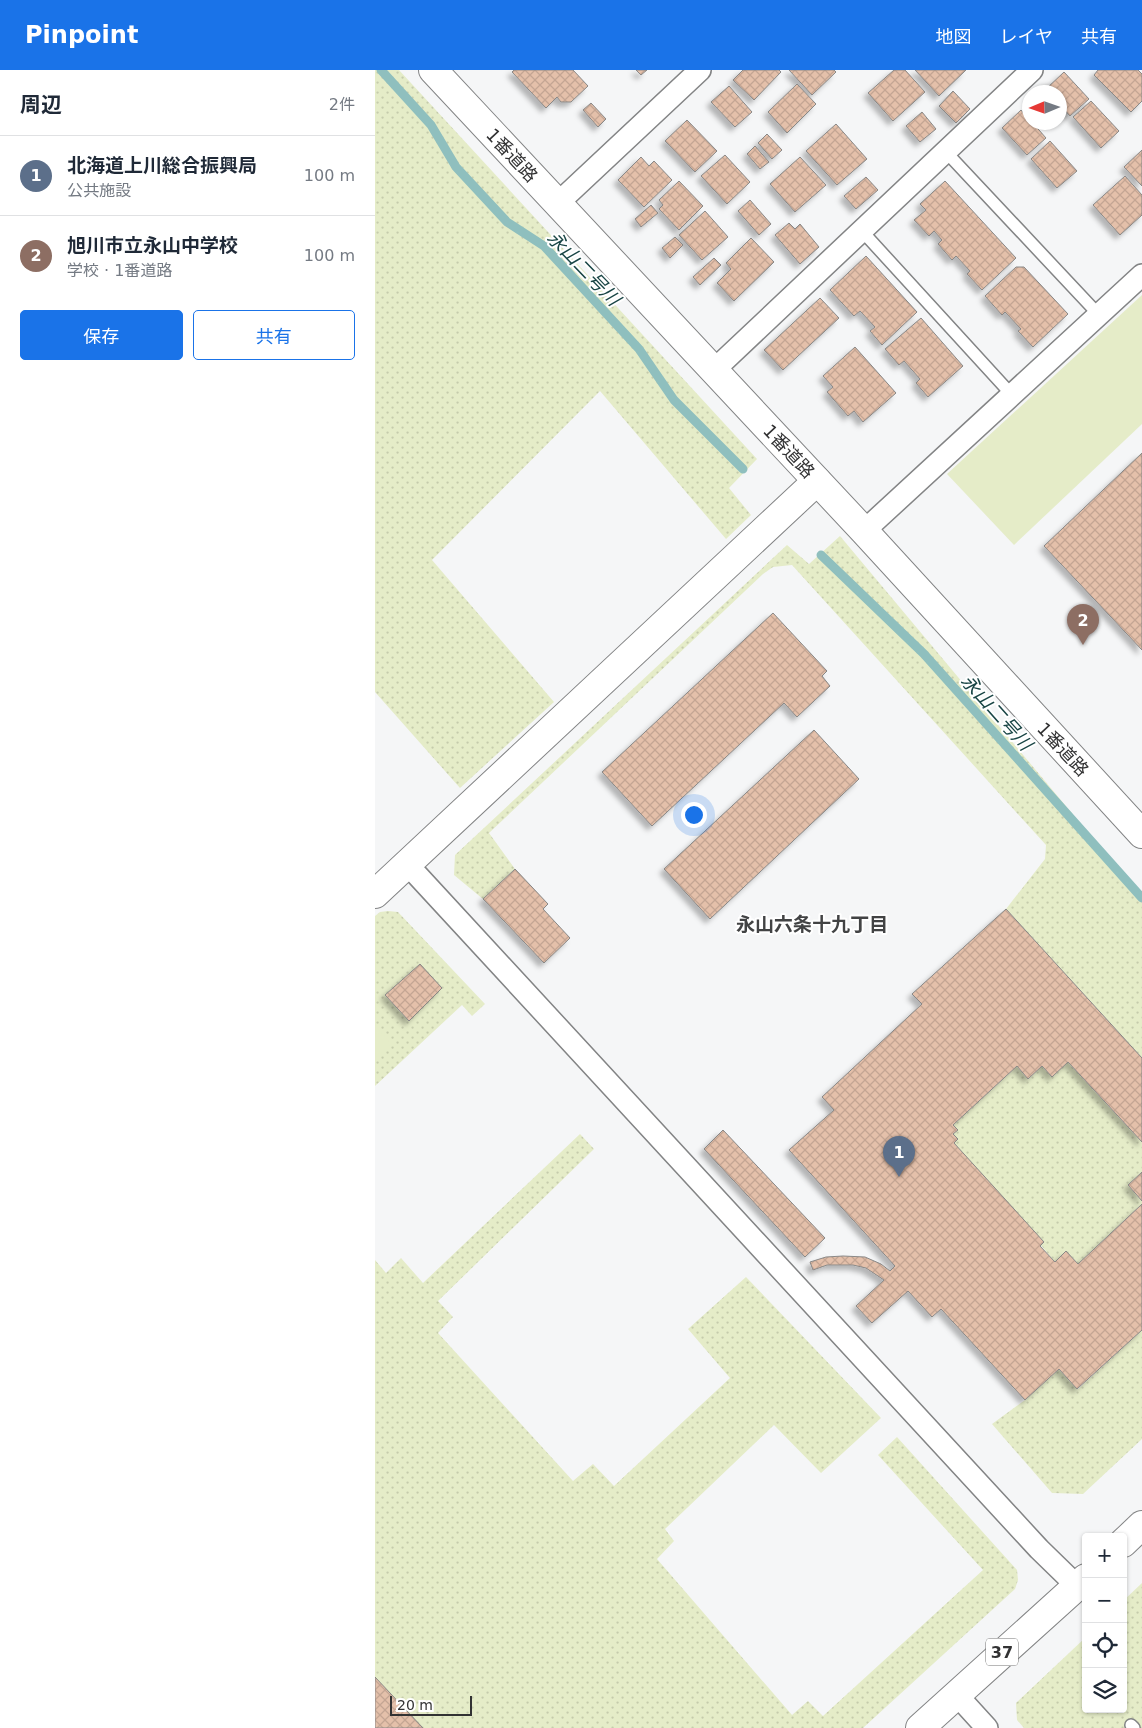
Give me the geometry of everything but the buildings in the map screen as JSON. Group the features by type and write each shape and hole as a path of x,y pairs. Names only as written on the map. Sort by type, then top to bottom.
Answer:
{"street":[{"name":"1番道路","path":"433,70 817,481 1142,834"},
{"path":"557,204 700,70"},
{"path":"713,371 1033,70"},
{"path":"863,531 1142,275"},
{"path":"375,894 817,481"},
{"path":"407,864 1033,1542 1081,1582"},
{"path":"1127,1539 1142,1525"},
{"name":"37","path":"920,1728 1081,1582"},
{"path":"956,1694 987,1728"}],"lane":[{"path":"946,152 1099,315"},
{"path":"862,231 1012,395"}],"green space":[{"path":"375,70 399,70 757,459 729,488 751,515 726,539 600,391 432,560 554,702 460,788 375,692"},
{"path":"1142,295 1142,424 1014,545 947,474"},
{"path":"840,536 1142,897 1142,1058 1006,909 1045,859 1046,845 792,565 773,567 763,574 489,833 515,869 483,899 454,875 455,855 787,545 809,564"},
{"path":"380,912 398,912 485,1004 472,1016 462,1005 375,1086 375,916"},
{"path":"375,1025 391,1044 375,1058"},
{"path":"1068,1062 1142,1142 1142,1172 1128,1185 1142,1201 1142,1204 1078,1264 1066,1251 1055,1262 954,1143 953,1134 958,1130 953,1125 1017,1066 1028,1079 1042,1066"},
{"path":"580,1134 594,1149 438,1301 453,1317 438,1333 573,1481 593,1464 614,1486 730,1378 688,1329 746,1277 881,1418 821,1473 774,1425 665,1529 674,1541 657,1559 792,1715 808,1701 823,1716 983,1570 878,1455 897,1437 1017,1570 1018,1580 1015,1589 863,1728 375,1728 375,1260 386,1273 401,1258 423,1283"},
{"path":"1142,1330 1142,1439 1083,1494 1052,1493 992,1424 1025,1400 1059,1369 1078,1389"},
{"path":"1142,1583 1142,1728 1024,1728 1017,1720 1016,1703 1082,1641 1082,1713 1127,1713 1127,1597"}],"waterway":[{"name":"永山二号川","path":"381,70 431,125 456,167 507,222 544,246 639,349 674,400 743,469"},
{"name":"永山二号川","path":"821,555 924,654 1142,898"}],"place":[{"name":"旭川市立永山中学校","path":"1083,645"},
{"name":"北海道上川総合振興局","path":"899,1177"}],"district":[{"name":"永山六条十九丁目","path":"812,924"}]}
